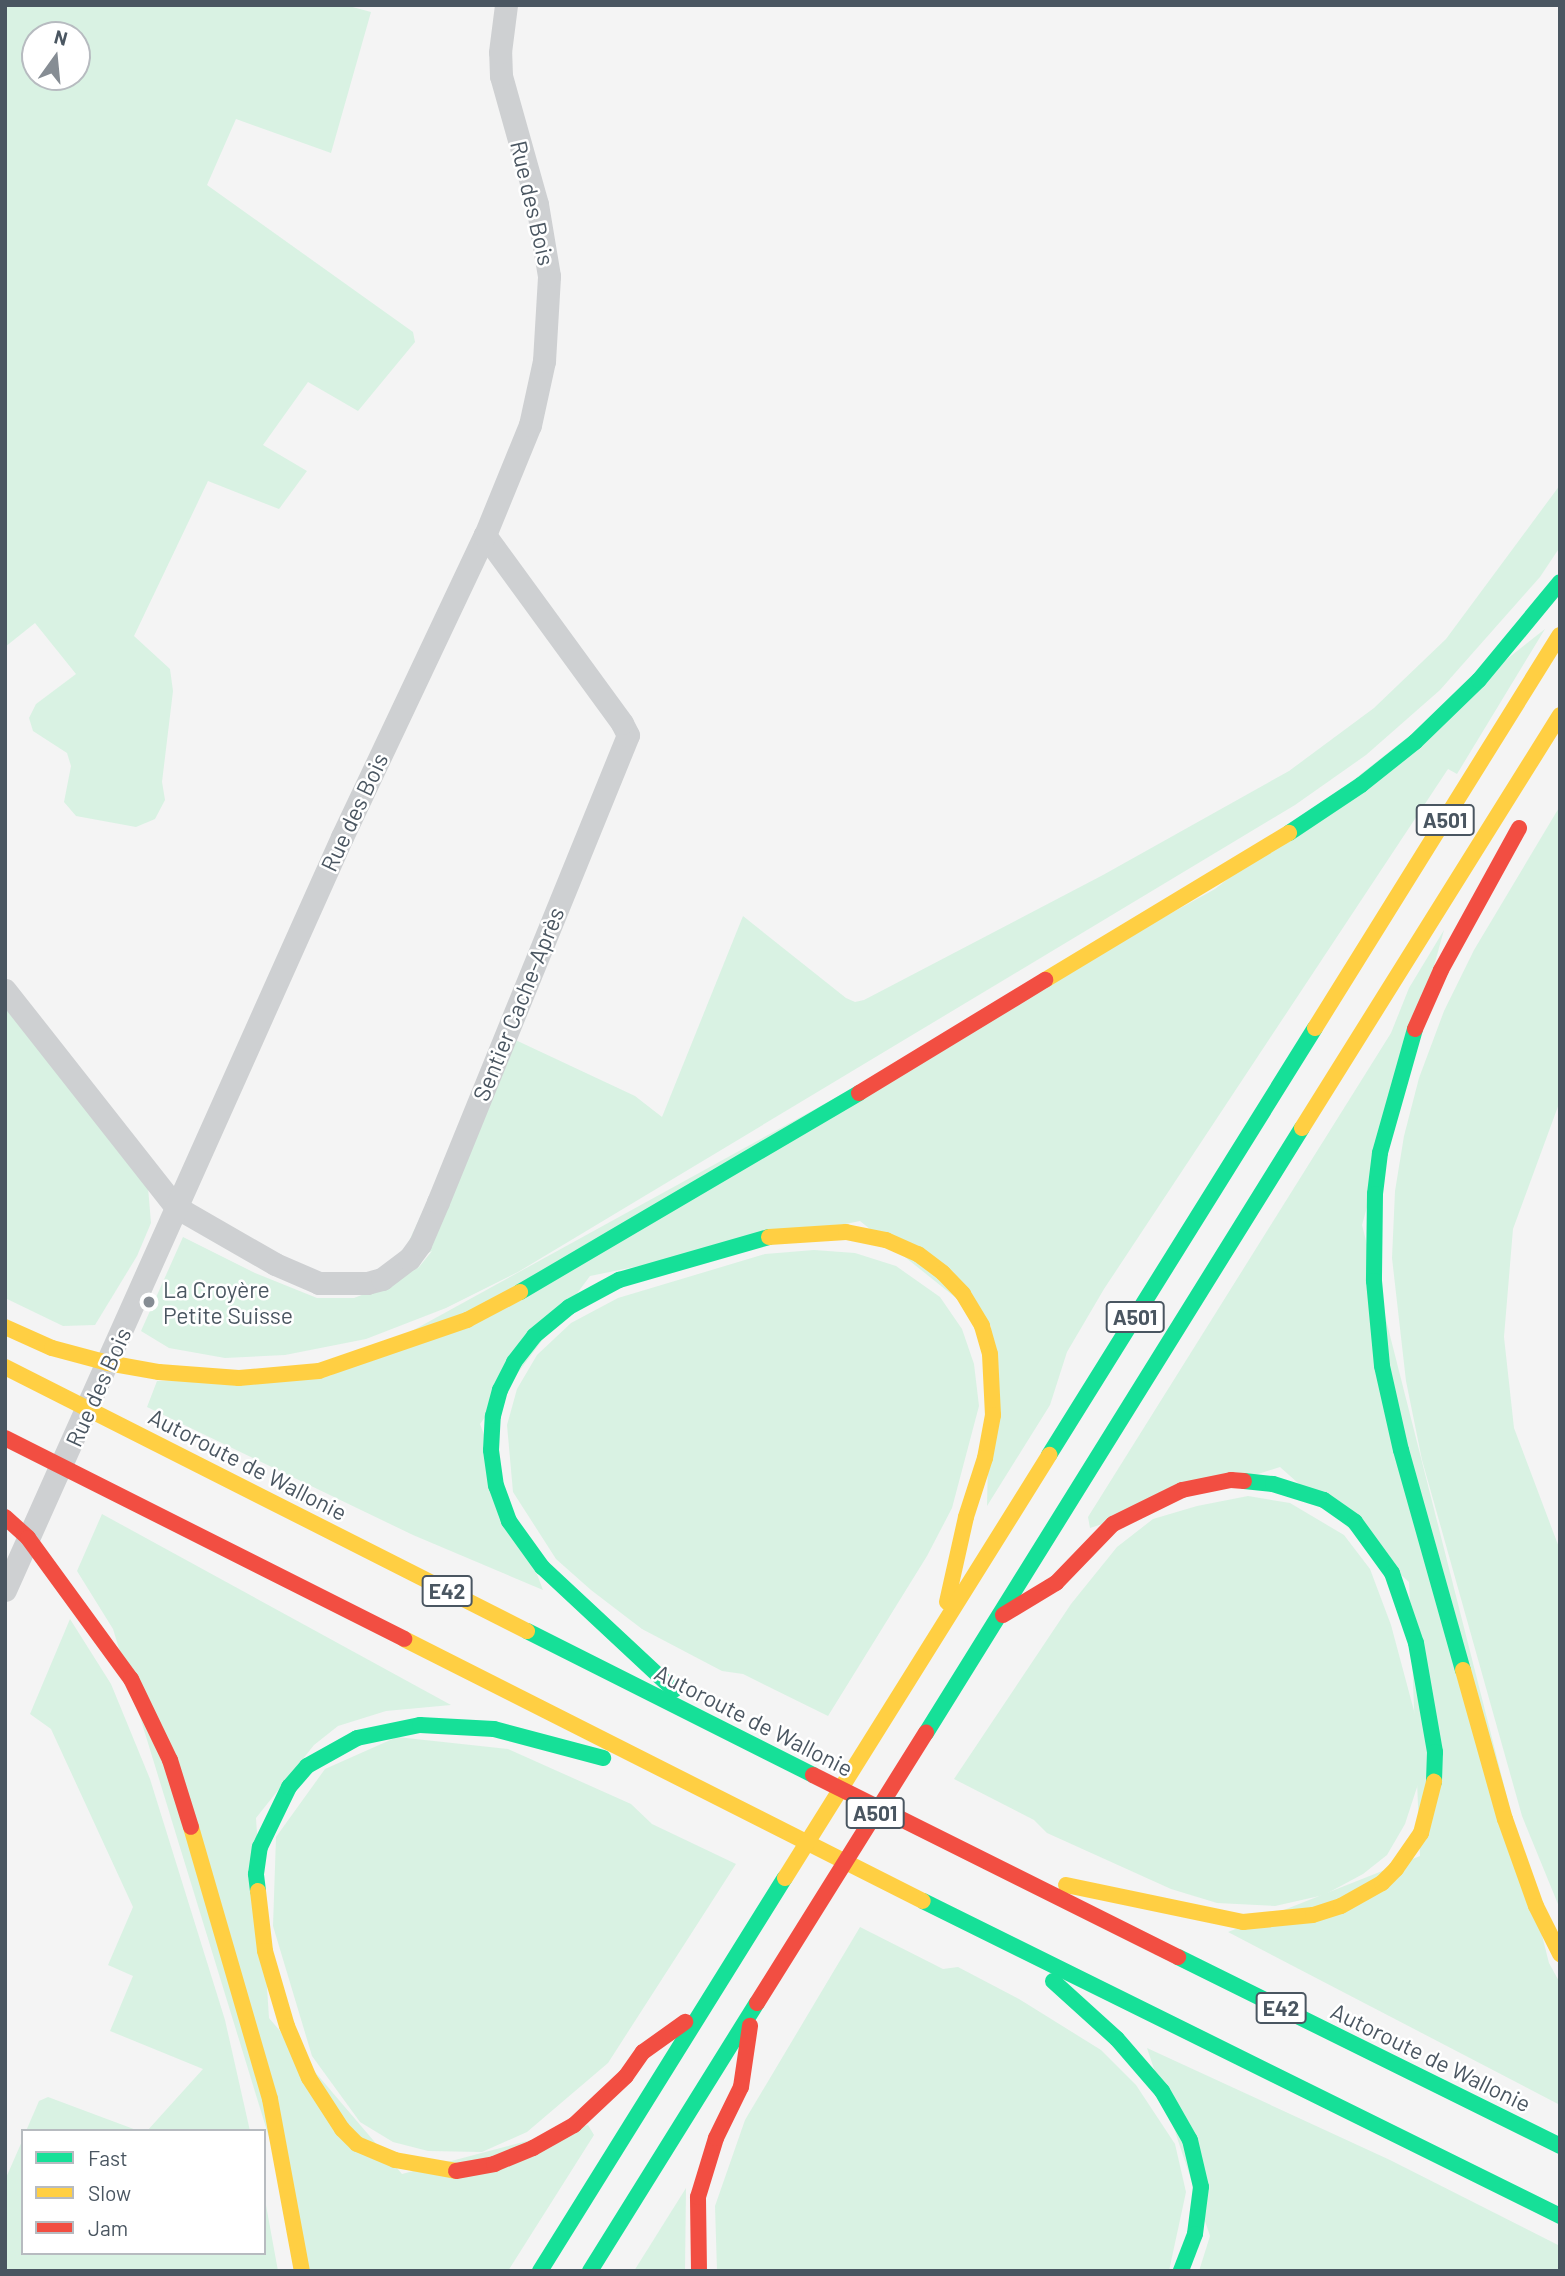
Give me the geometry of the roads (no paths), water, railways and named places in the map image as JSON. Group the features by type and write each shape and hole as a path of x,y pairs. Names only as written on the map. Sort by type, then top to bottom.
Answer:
{"highway":[{"path":"5,1327 52,1348 108,1363 159,1372 239,1378 319,1371 467,1321 542,1280 1247,858 1361,785 1415,741 1479,680 1560,582"},
{"name":"A501","path":"540,2271 1560,635"},
{"path":"1544,776 1557,719"},
{"name":"A501","path":"590,2271 1557,719"},
{"path":"1528,811 1441,970 1410,1041 1380,1153 1375,1194 1374,1281 1382,1366 1401,1450 1445,1610 1504,1819 1536,1906 1560,1954"},
{"path":"712,1724 541,1567 509,1521 496,1486 491,1450 493,1416 500,1390 514,1362 534,1336 569,1307 619,1280 778,1235 846,1232 886,1240 918,1254 963,1294 982,1326 990,1354 993,1415 985,1458 966,1517 941,1630"},
{"name":"Autoroute de Wallonie","path":"5,1367 1003,1871 1560,2146"},
{"path":"6,1439 1017,1949 1560,2216"},
{"path":"997,1618 1056,1583 1113,1524 1151,1503 1182,1490 1230,1480 1273,1484 1324,1500 1354,1522 1392,1573 1416,1643 1435,1752 1434,1780 1421,1833 1396,1870 1362,1896 1313,1915 1243,1922 1161,1908 1003,1871"},
{"path":"5,1517 28,1538 67,1588 131,1679 170,1760 221,1923 270,2099 302,2271"},
{"path":"680,1778 495,1729 420,1725 357,1738 307,1766 289,1787 275,1811 260,1847 256,1874 258,1912 265,1951 287,2026 309,2078 329,2111 357,2144 395,2160 423,2167 456,2171 494,2164 564,2131 574,2125 625,2076 643,2052 701,2011"},
{"path":"1017,1949 1117,2039 1162,2091 1190,2140 1201,2187 1195,2234 1181,2271"},
{"path":"699,2271 698,2197 716,2138 741,2087 753,2008"}],"street":[{"name":"Rue des Bois","path":"5,1590 114,1352 342,837 485,535 530,425 539,394 548,304 547,247 501,76 500,52 506,5"},
{"name":"Sentier Cache-Après","path":"176,1207 275,1264 319,1283 351,1285 382,1279 409,1259 420,1244 628,736 622,723 485,535"},
{"path":"5,990 176,1207"}],"place":[{"name":"La Croyère Petite Suisse","path":"149,1302"}]}
